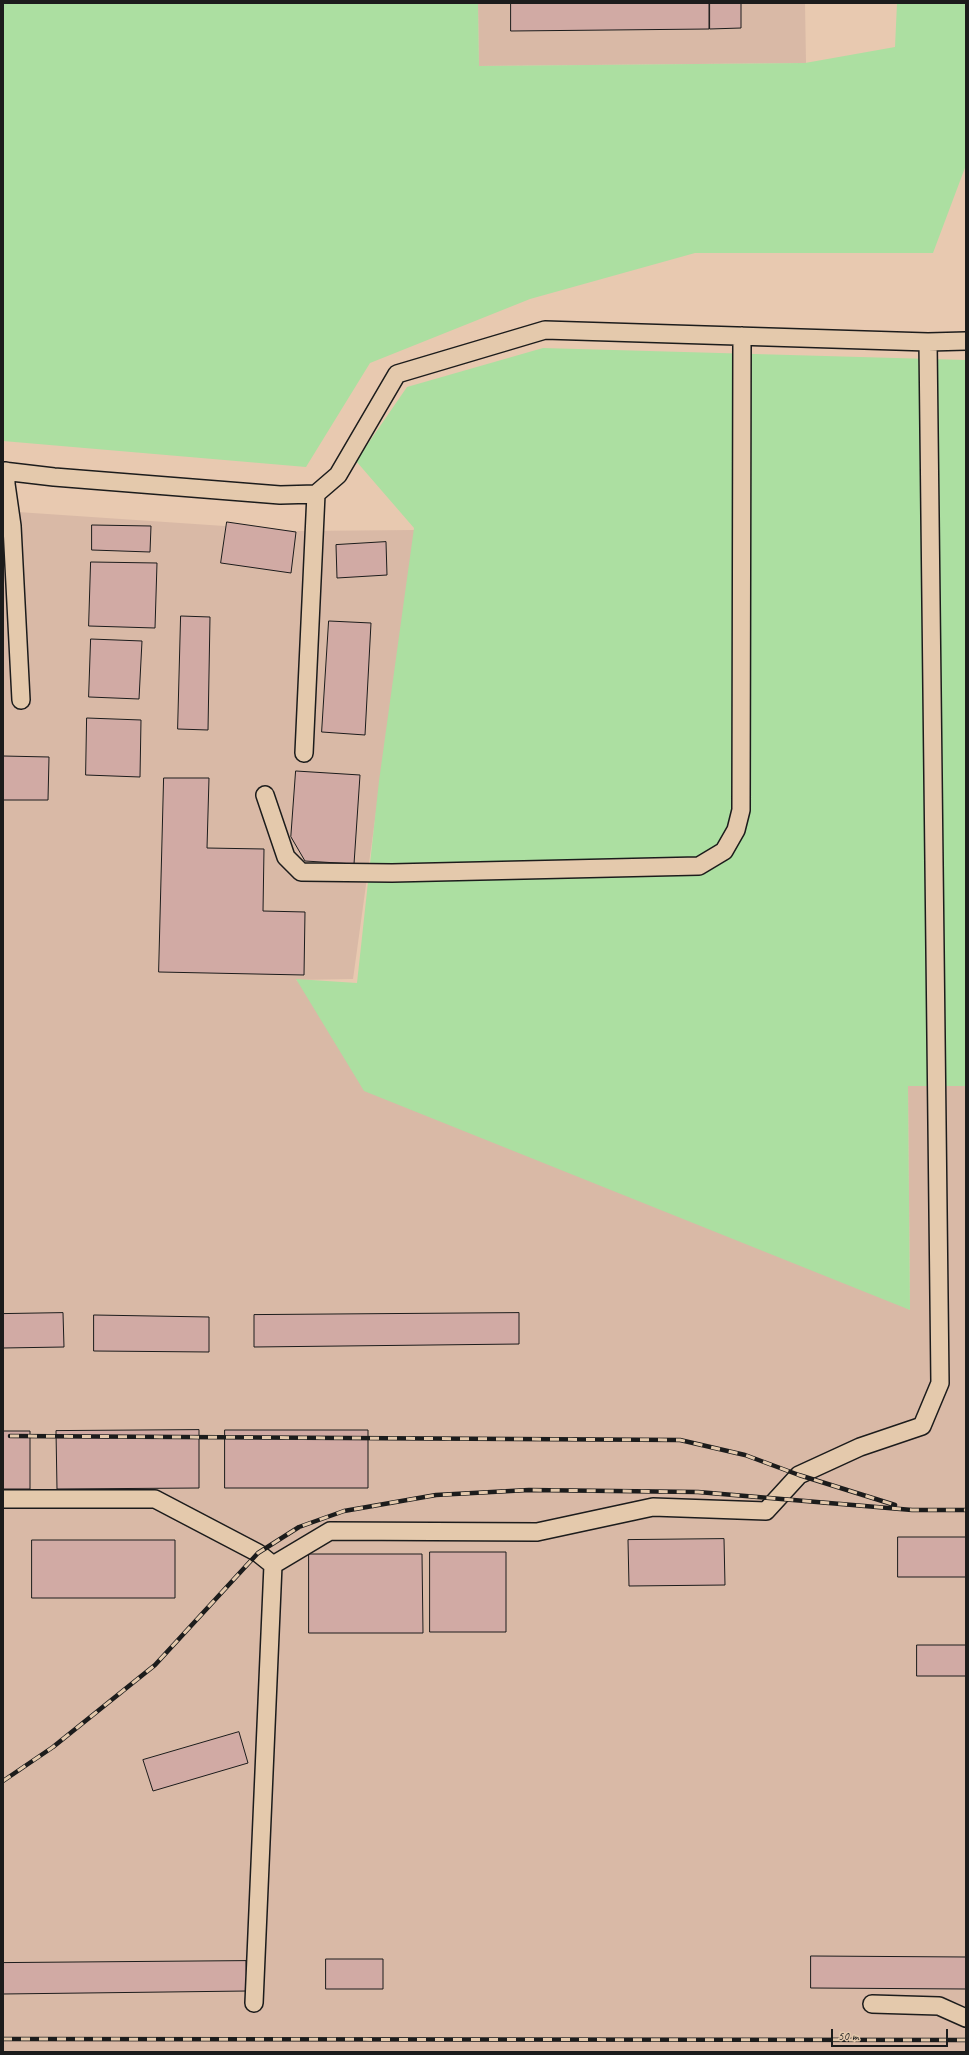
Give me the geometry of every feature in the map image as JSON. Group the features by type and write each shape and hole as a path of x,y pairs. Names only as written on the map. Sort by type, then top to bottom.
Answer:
{"street":[{"path":"21,700 12,526 4,471 61,478 280,495 316,494 338,475 397,374 545,330 928,342 966,341"},
{"path":"265,795 286,857 301,872 392,873 699,866 724,851 736,830 741,810 742,336"},
{"path":"273,1565 330,1531 537,1532 653,1507 766,1511 799,1475 860,1447 922,1426 940,1383 928,342"},
{"path":"304,753 316,494"},
{"path":"3,1499 155,1499 258,1553 273,1565"},
{"path":"254,2003 273,1565"},
{"path":"872,2004 939,2006 966,2018"}],"shaded area":[{"path":"478,3 805,3 806,63 479,66"},
{"path":"3,511 298,531 415,530 353,979 296,980 910,1310 908,1086 966,1086 966,2052 3,2052"}],"green space":[{"path":"3,3 478,3 479,66 805,63 895,47 897,3 966,3 966,165 933,253 695,253 530,299 370,363 306,467 3,441"},
{"path":"543,348 966,360 966,1086 908,1086 910,1310 364,1091 296,979 357,983 379,781 414,528 356,461 407,387"}],"building":[{"path":"511,3 709,3 709,29 511,31"},
{"path":"710,3 741,3 741,28 710,29"},
{"path":"227,522 296,532 291,573 221,563"},
{"path":"92,525 151,526 150,552 92,550"},
{"path":"386,542 387,575 337,578 336,545"},
{"path":"91,562 157,563 155,628 89,626"},
{"path":"181,616 210,617 208,730 178,729"},
{"path":"329,621 371,623 365,735 322,732"},
{"path":"91,639 142,641 139,699 89,697"},
{"path":"87,718 141,720 140,777 86,775"},
{"path":"3,756 49,757 48,800 3,800"},
{"path":"296,771 360,775 354,864 305,861 291,837"},
{"path":"164,778 209,778 207,848 264,849 263,911 305,912 304,975 159,972"},
{"path":"63,1313 64,1347 3,1348 3,1314"},
{"path":"519,1313 519,1344 254,1347 254,1315"},
{"path":"94,1315 209,1317 209,1352 94,1351"},
{"path":"199,1430 199,1488 57,1489 56,1431"},
{"path":"225,1430 368,1430 368,1488 225,1488"},
{"path":"3,1431 30,1431 30,1489 3,1489"},
{"path":"898,1537 966,1537 966,1577 898,1577"},
{"path":"724,1539 725,1585 629,1586 628,1540"},
{"path":"32,1540 175,1540 175,1598 32,1598"},
{"path":"430,1552 506,1552 506,1632 430,1632"},
{"path":"309,1554 422,1554 423,1633 309,1633"},
{"path":"917,1645 966,1645 966,1676 917,1676"},
{"path":"239,1732 248,1763 153,1791 143,1760"},
{"path":"811,1956 966,1957 966,1989 811,1988"},
{"path":"326,1959 383,1959 383,1989 326,1989"},
{"path":"246,1961 247,1991 3,1994 3,1963"}],"railway":[{"path":"10,1436 680,1440 745,1455 799,1475 895,1505"},
{"path":"3,1781 53,1747 155,1665 258,1553 299,1527 344,1511 436,1495 529,1490 698,1492 912,1510 966,1510"},
{"path":"3,2039 966,2040"}]}
